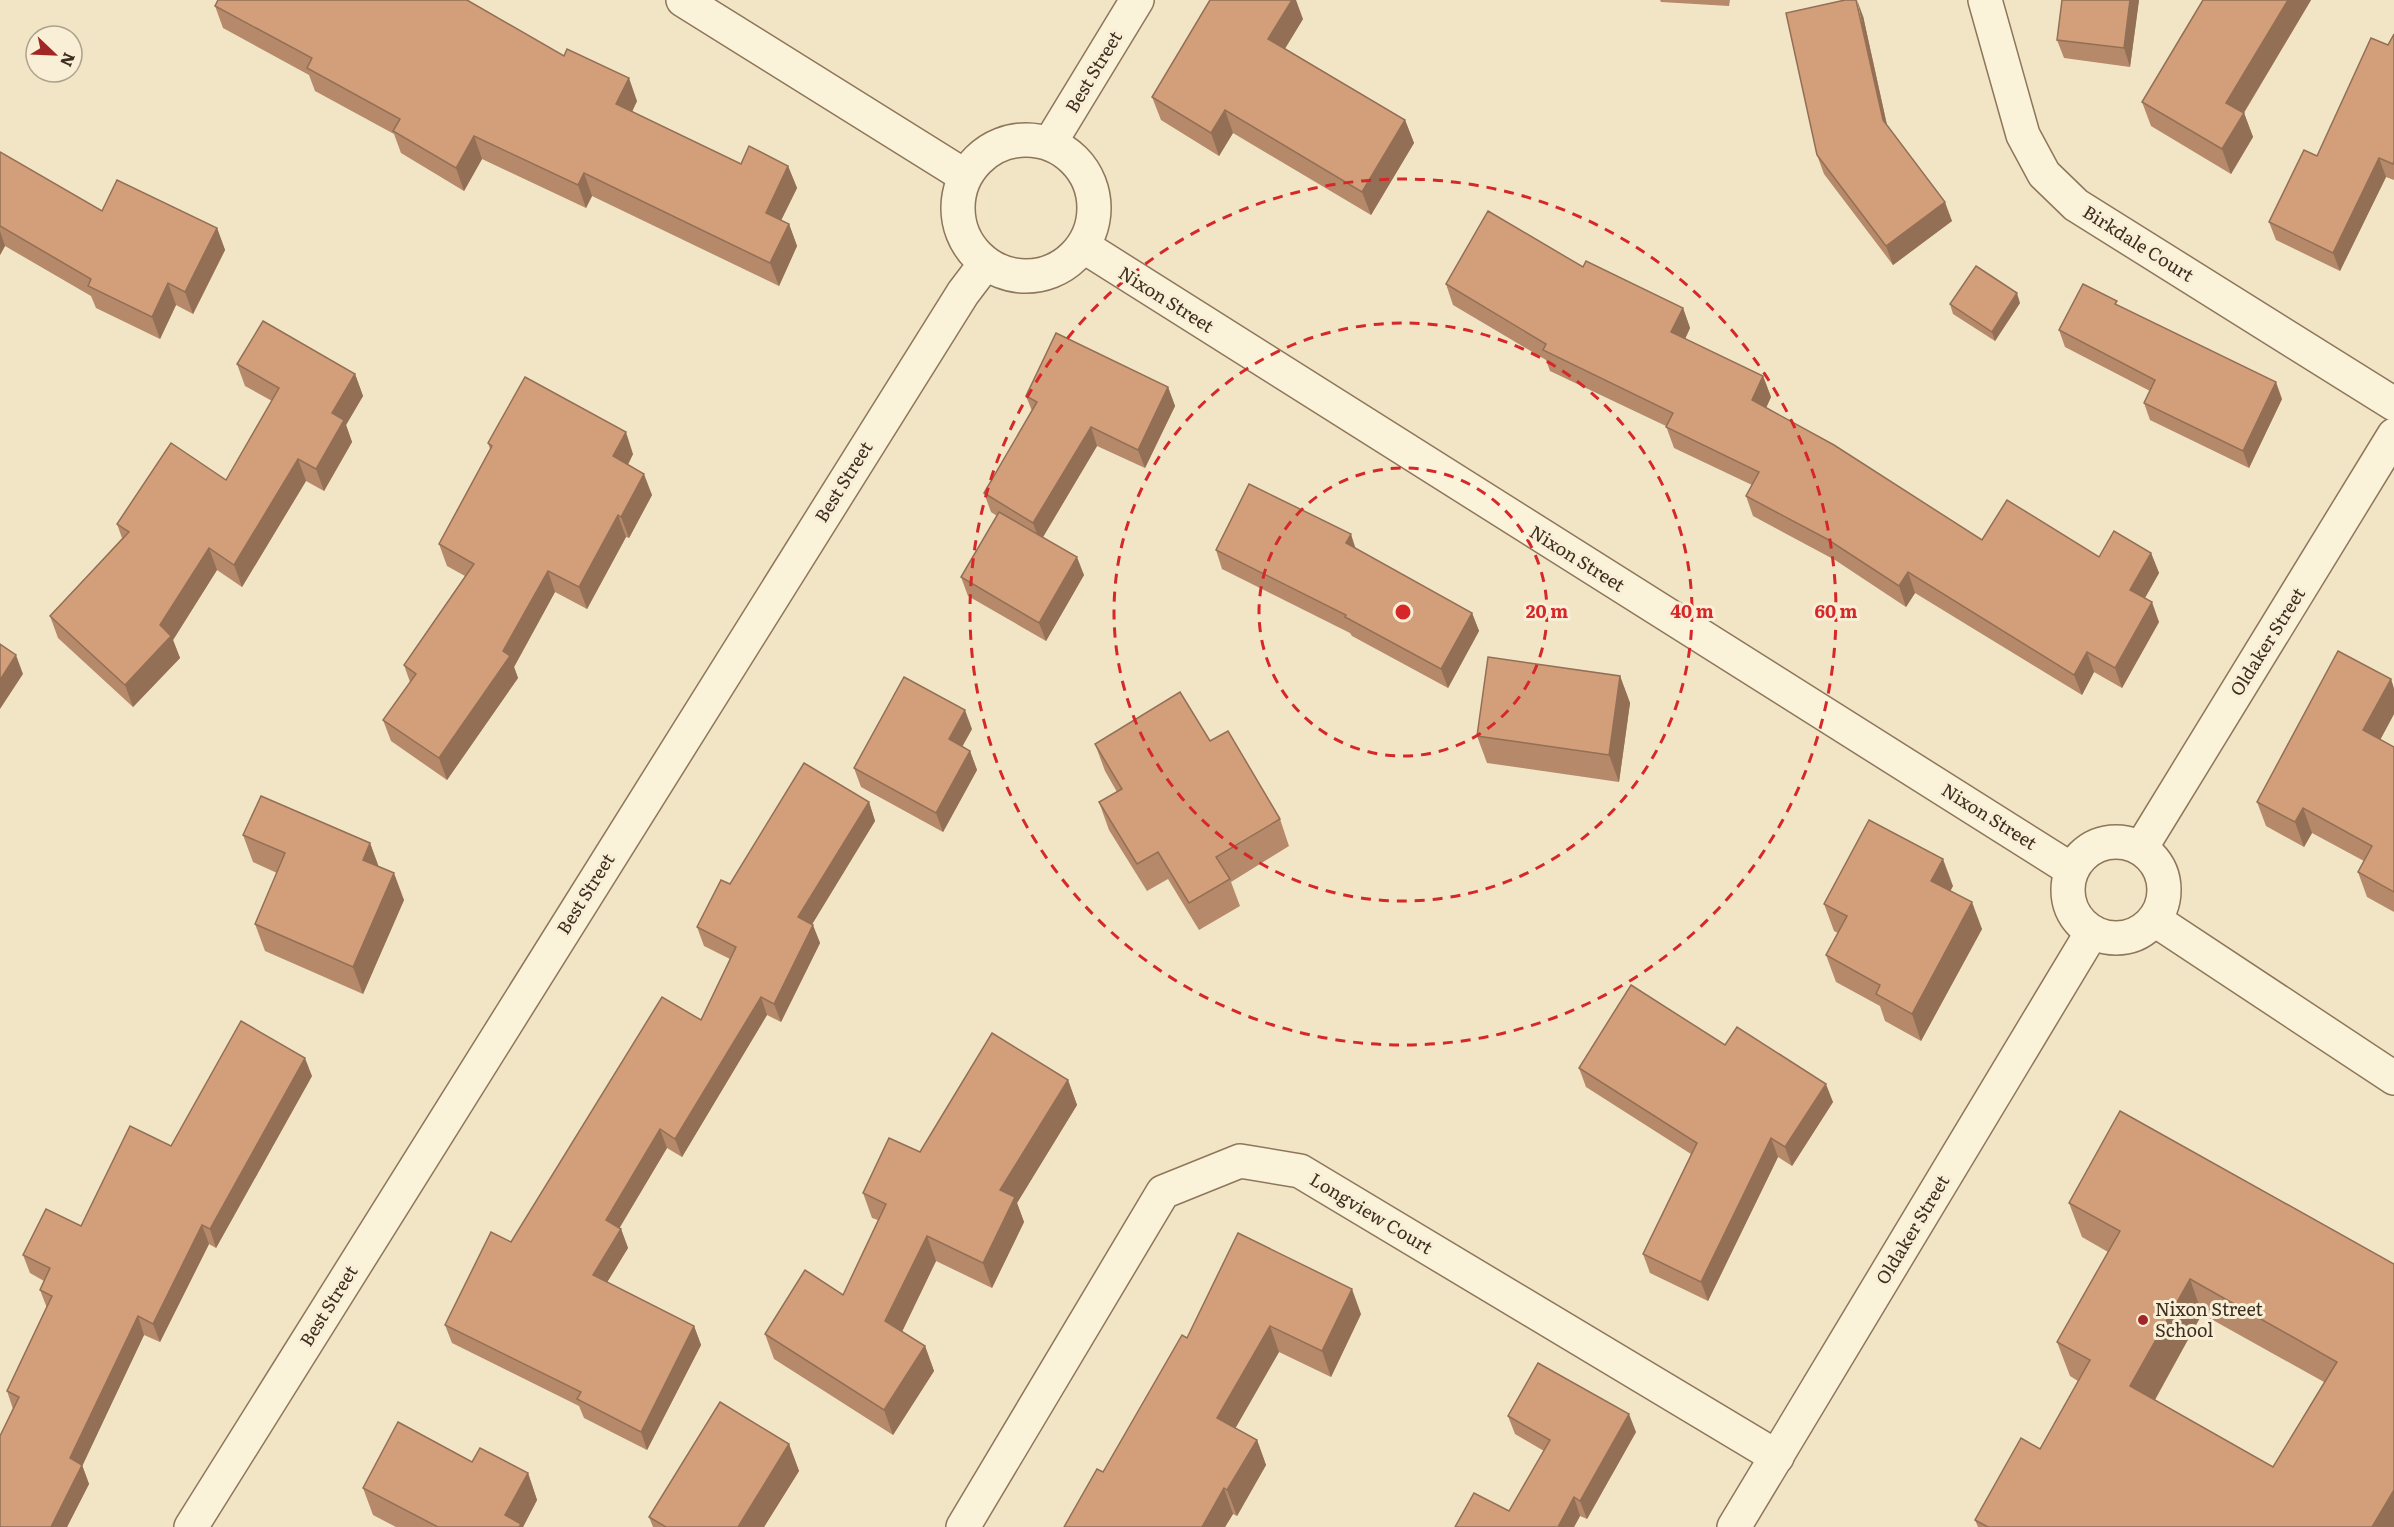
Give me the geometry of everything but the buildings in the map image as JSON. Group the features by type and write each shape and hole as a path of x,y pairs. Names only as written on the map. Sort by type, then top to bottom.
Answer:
{"street":[{"path":"683,0 965,176"},
{"name":"Best Street","path":"1050,143 1137,0"},
{"name":"Birkdale Court","path":"1985,0 2023,135 2044,174 2076,205 2394,404"},
{"path":"1026,139 1050,143 1070,155 1081,167 1092,188 1095,214 1088,238 1061,268 1039,276 1006,275 985,264 965,242 958,223 957,199 965,176 977,160 997,146 1026,139"},
{"name":"Nixon Street","path":"1083,246 2072,870"},
{"name":"Best Street","path":"191,1527 963,293 985,264"},
{"name":"Oldaker Street","path":"2140,848 2394,435"},
{"path":"2108,842 2125,842 2140,848 2153,859 2163,880 2165,894 2155,920 2128,938 2111,938 2092,932 2077,918 2068,896 2072,870 2087,851 2108,842"},
{"path":"2155,920 2394,1078"},
{"name":"Oldaker Street","path":"1734,1527 2092,932"},
{"name":"Longview Court","path":"963,1527 1162,1192 1240,1161 1300,1171 1777,1457"}],"place":[{"name":"Nixon Street School","path":"2143,1320"}]}
